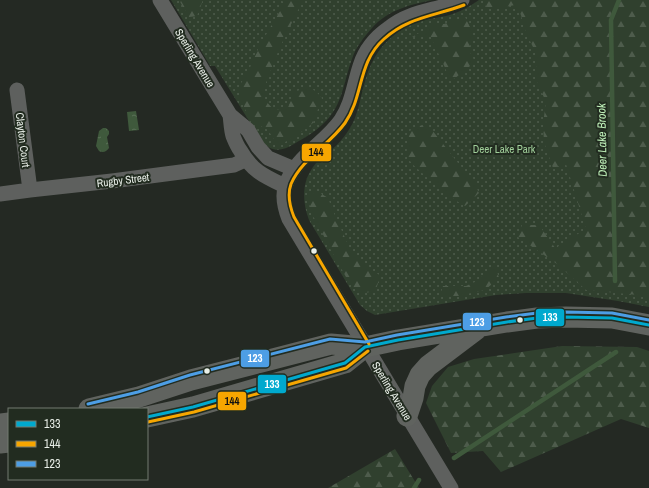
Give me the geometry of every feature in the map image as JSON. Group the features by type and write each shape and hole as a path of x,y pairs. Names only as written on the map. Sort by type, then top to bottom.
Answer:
{"main road":[{"path":"93,408 139,397 191,380 331,344 366,347 398,340 537,318 612,318 649,325"},
{"path":"407,416 415,386 420,375 428,366 479,327"},
{"path":"148,417 193,407 338,365 345,362 366,347"}],"street":[{"name":"Sperling Avenue","path":"160,0 230,115 248,130 258,147 268,158 294,169"},
{"path":"285,186 294,169 304,157 324,139 346,112 360,64 378,37 390,26 403,18 437,9 462,0"},
{"name":"Clayton Court","path":"17,90 30,190"},
{"name":"Sperling Avenue","path":"230,115 233,137 245,160 259,172 285,186 285,210 289,219 451,488"},
{"name":"Rugby Street","path":"0,194 234,165 245,160"}],"green space":[{"path":"171,0 432,0 399,9 378,22 360,42 349,67 340,99 332,113 323,124 312,133 290,146 278,150 266,146 262,142 215,66 210,66"},
{"path":"179,0 203,0 197,16 189,17"},
{"path":"282,0 303,0 279,49 264,88 263,98 274,110 288,108 293,92 302,89 312,89 322,98 313,123 296,136 278,146 268,130 251,121 242,103 238,89 260,45 284,4"},
{"name":"Deer Lake Park","path":"479,0 649,0 649,307 566,293 526,293 496,295 375,315 360,305 309,220 304,199 304,189 307,178 317,162 339,143 353,123 368,71 382,46 410,25 420,21 455,13"},
{"path":"489,0 649,0 649,298 638,295 586,290 557,264 518,237 522,225 539,225 555,248 586,229 566,164 553,168 544,142 543,124 546,102 537,82 536,53 526,33 521,15 515,5 493,9 485,6"},
{"path":"465,17 472,31 472,39 469,50 475,62 454,79 449,78 430,35 412,37 435,24 444,24"},
{"path":"419,125 432,130 473,180 479,193 465,206 436,185 414,166 408,158 407,146 411,129"},
{"path":"317,191 328,198 350,249 367,267 381,276 375,291 365,293 354,288 346,277 311,213 308,196"},
{"path":"495,265 499,278 485,290 458,296 440,296 443,286 466,286 477,281"},
{"path":"562,346 637,347 649,351 649,428 621,419 501,472 483,451 451,453 426,403 432,386 448,367 474,359"},
{"path":"395,449 419,488 328,488"}],"water":[{"path":"136,111 139,130 129,131 127,112"},
{"path":"106,128 109,131 107,137 109,148 103,152 99,151 96,146 99,131"}],"waterway":[{"name":"Deer Lake Brook","path":"615,281 611,20 619,0"},
{"name":"Deer Lake Brook","path":"454,458 616,352"},
{"name":"Deer Lake Brook","path":"414,488 419,480"}],"transit line":[{"name":"144","path":"369,344 294,217 291,209 289,192 291,184 302,167 339,131 345,123 351,113 369,58 375,48 393,32 412,21 464,5"},
{"name":"123","path":"88,404 138,392 190,375 330,339 365,342 397,335 537,313 612,313 649,320"},
{"name":"133","path":"148,417 193,407 345,363 365,347 398,340 537,318 612,318 649,325"},
{"name":"144","path":"148,422 194,412 346,368 368,351"}]}
